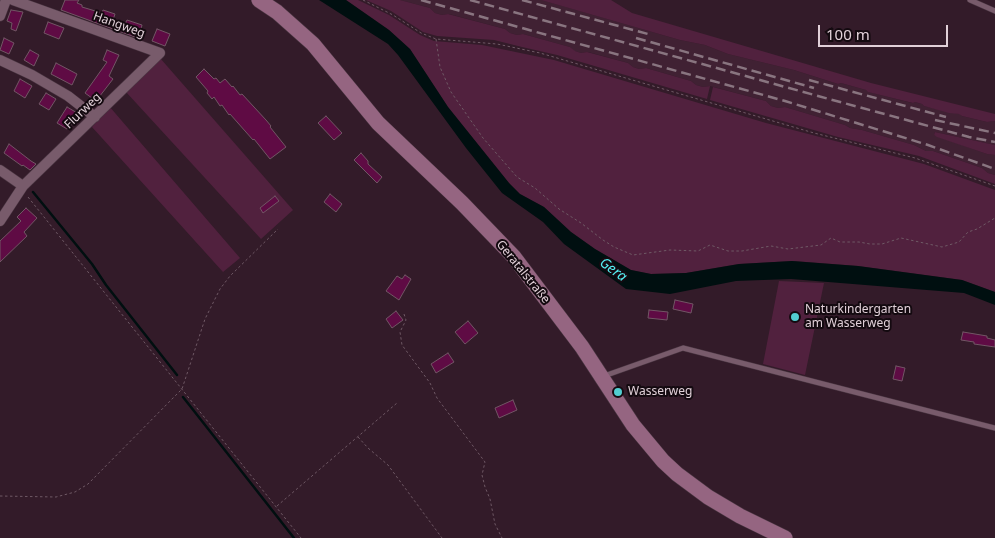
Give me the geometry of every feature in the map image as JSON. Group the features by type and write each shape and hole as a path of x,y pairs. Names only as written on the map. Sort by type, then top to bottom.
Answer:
{"street":[{"path":"0,16 6,0"},
{"name":"Hangweg","path":"12,0 160,53"},
{"name":"Geratalstraße","path":"258,0 277,12 313,44 378,124 462,203 514,257 566,325 633,425 650,447 676,474 708,497 740,516 785,538"},
{"name":"Flurweg","path":"0,221 22,188 160,53"},
{"path":"0,60 32,74 68,96 95,117"},
{"path":"0,170 22,188"}],"lane":[{"path":"970,0 995,12"},
{"path":"602,378 683,348 995,428"}],"path":[{"path":"363,0 393,14 421,33 436,38 497,44 540,53 814,133 915,158 995,186"},
{"path":"436,38 440,67 451,92 483,138 517,176 553,205 582,223 602,240 634,255 670,250 698,251 710,246 728,252 771,246 788,249 821,245 831,238 840,242 870,244 882,244 901,238 942,247 959,242 968,232 978,230 995,218"},
{"path":"22,188 301,538"},
{"path":"0,496 56,497 75,492 88,484 182,389 205,319 227,279 278,229"},
{"path":"404,314 406,320 400,332 402,345 430,383 437,398 484,462 482,475 484,487 490,499 495,524 502,538"},
{"path":"276,507 397,403"},
{"path":"358,436 368,448 388,465 442,538"}],"shaded area":[{"path":"346,0 358,0 389,15 420,35 434,41 482,45 554,60 766,123 924,164 995,190 995,292 962,280 858,266 793,261 739,264 686,273 651,274 631,270 595,249 571,232 544,207 520,194 448,107 410,49 389,30"},
{"path":"366,0 400,0 430,8 435,13 442,15 448,14 505,29 510,33 523,34 570,47 581,53 587,52 628,63 639,69 646,68 691,81 703,87 710,86 707,99 557,55 494,40 437,36 423,32 391,11"},
{"path":"400,0 542,0 838,84 841,83 987,122 995,121 995,145 935,132 934,135 987,154 995,155 995,175 988,173 982,168 933,151 926,151 914,145 850,128 785,107 771,106 766,101 710,86 703,87 691,81 646,68 639,69 628,63 588,52 581,53 574,51 570,47 523,34 517,35 505,29 449,14 442,15 435,13 430,8"},
{"path":"541,0 611,0 632,13 871,83 995,114 995,121 987,122 915,102 868,92"},
{"path":"160,58 293,210 261,239 126,92"},
{"path":"713,87 766,101 771,106 785,107 850,128 914,145 926,151 933,151 982,168 988,173 995,175 995,184 919,156 838,137 710,100"},
{"path":"109,106 240,258 223,272 92,127"},
{"path":"935,132 995,145 995,155 937,137 934,135"},
{"name":"Naturkindergarten am Wasserweg","path":"779,281 824,283 805,375 763,364"}],"water":[{"name":"Gera","path":"319,0 346,0 389,30 410,49 448,107 520,194 544,207 571,232 595,249 631,270 651,274 686,273 739,264 792,261 858,266 962,280 995,292 995,305 964,293 791,279 736,281 670,294 626,289 564,244 543,222 502,193 388,44"}],"building":[{"path":"65,0 79,0 77,3 82,5 82,7 102,13 103,10 115,14 113,20 125,24 127,20 142,25 140,33 137,31 135,37 61,10"},
{"path":"11,10 23,12 16,31 11,29 12,23 7,21"},
{"path":"48,22 64,28 59,39 44,33"},
{"path":"157,29 170,34 165,46 152,41"},
{"path":"4,38 14,43 9,54 0,50"},
{"path":"30,50 39,55 34,66 24,60"},
{"path":"107,50 119,55 109,76 113,79 96,101 85,93 107,62 103,60"},
{"path":"56,63 77,74 72,85 51,74"},
{"path":"204,69 220,83 225,79 240,95 242,94 271,126 286,147 270,159 222,105 220,106 214,97 212,99 207,93 208,91 196,77"},
{"path":"20,79 32,86 25,98 14,91"},
{"path":"46,93 56,99 49,110 39,104"},
{"path":"67,107 79,114 67,129 57,123"},
{"path":"326,116 342,133 334,140 318,123"},
{"path":"9,144 36,164 30,170 4,153"},
{"path":"361,153 368,161 368,164 382,177 377,183 354,160"},
{"path":"330,194 342,204 336,212 324,202"},
{"path":"275,196 279,201 263,213 260,208"},
{"path":"26,208 37,218 24,232 27,236 0,262 0,241 21,221 17,217"},
{"path":"405,275 411,279 399,300 386,291 397,276 402,279"},
{"path":"675,300 693,304 691,313 673,309"},
{"path":"649,310 668,312 667,320 648,318"},
{"path":"396,311 403,320 392,328 386,319"},
{"path":"468,321 478,333 465,344 455,332"},
{"path":"963,332 987,336 987,338 995,340 995,347 961,340"},
{"path":"448,353 454,362 436,373 431,364"},
{"path":"896,366 905,368 902,381 893,379"},
{"path":"513,400 517,410 499,418 495,408"}],"waterway":[{"path":"33,192 92,264 106,285 177,375"},
{"path":"183,397 294,538"}],"railway":[{"path":"421,0 785,101 928,145 995,169"},
{"path":"470,0 969,137 995,142"},
{"path":"522,0 648,34"},
{"path":"636,38 814,88"},
{"path":"809,80 946,117"},
{"path":"935,120 995,133"}],"place":[{"name":"Naturkindergarten am Wasserweg","path":"795,317"},
{"name":"Wasserweg","path":"618,392"}]}
